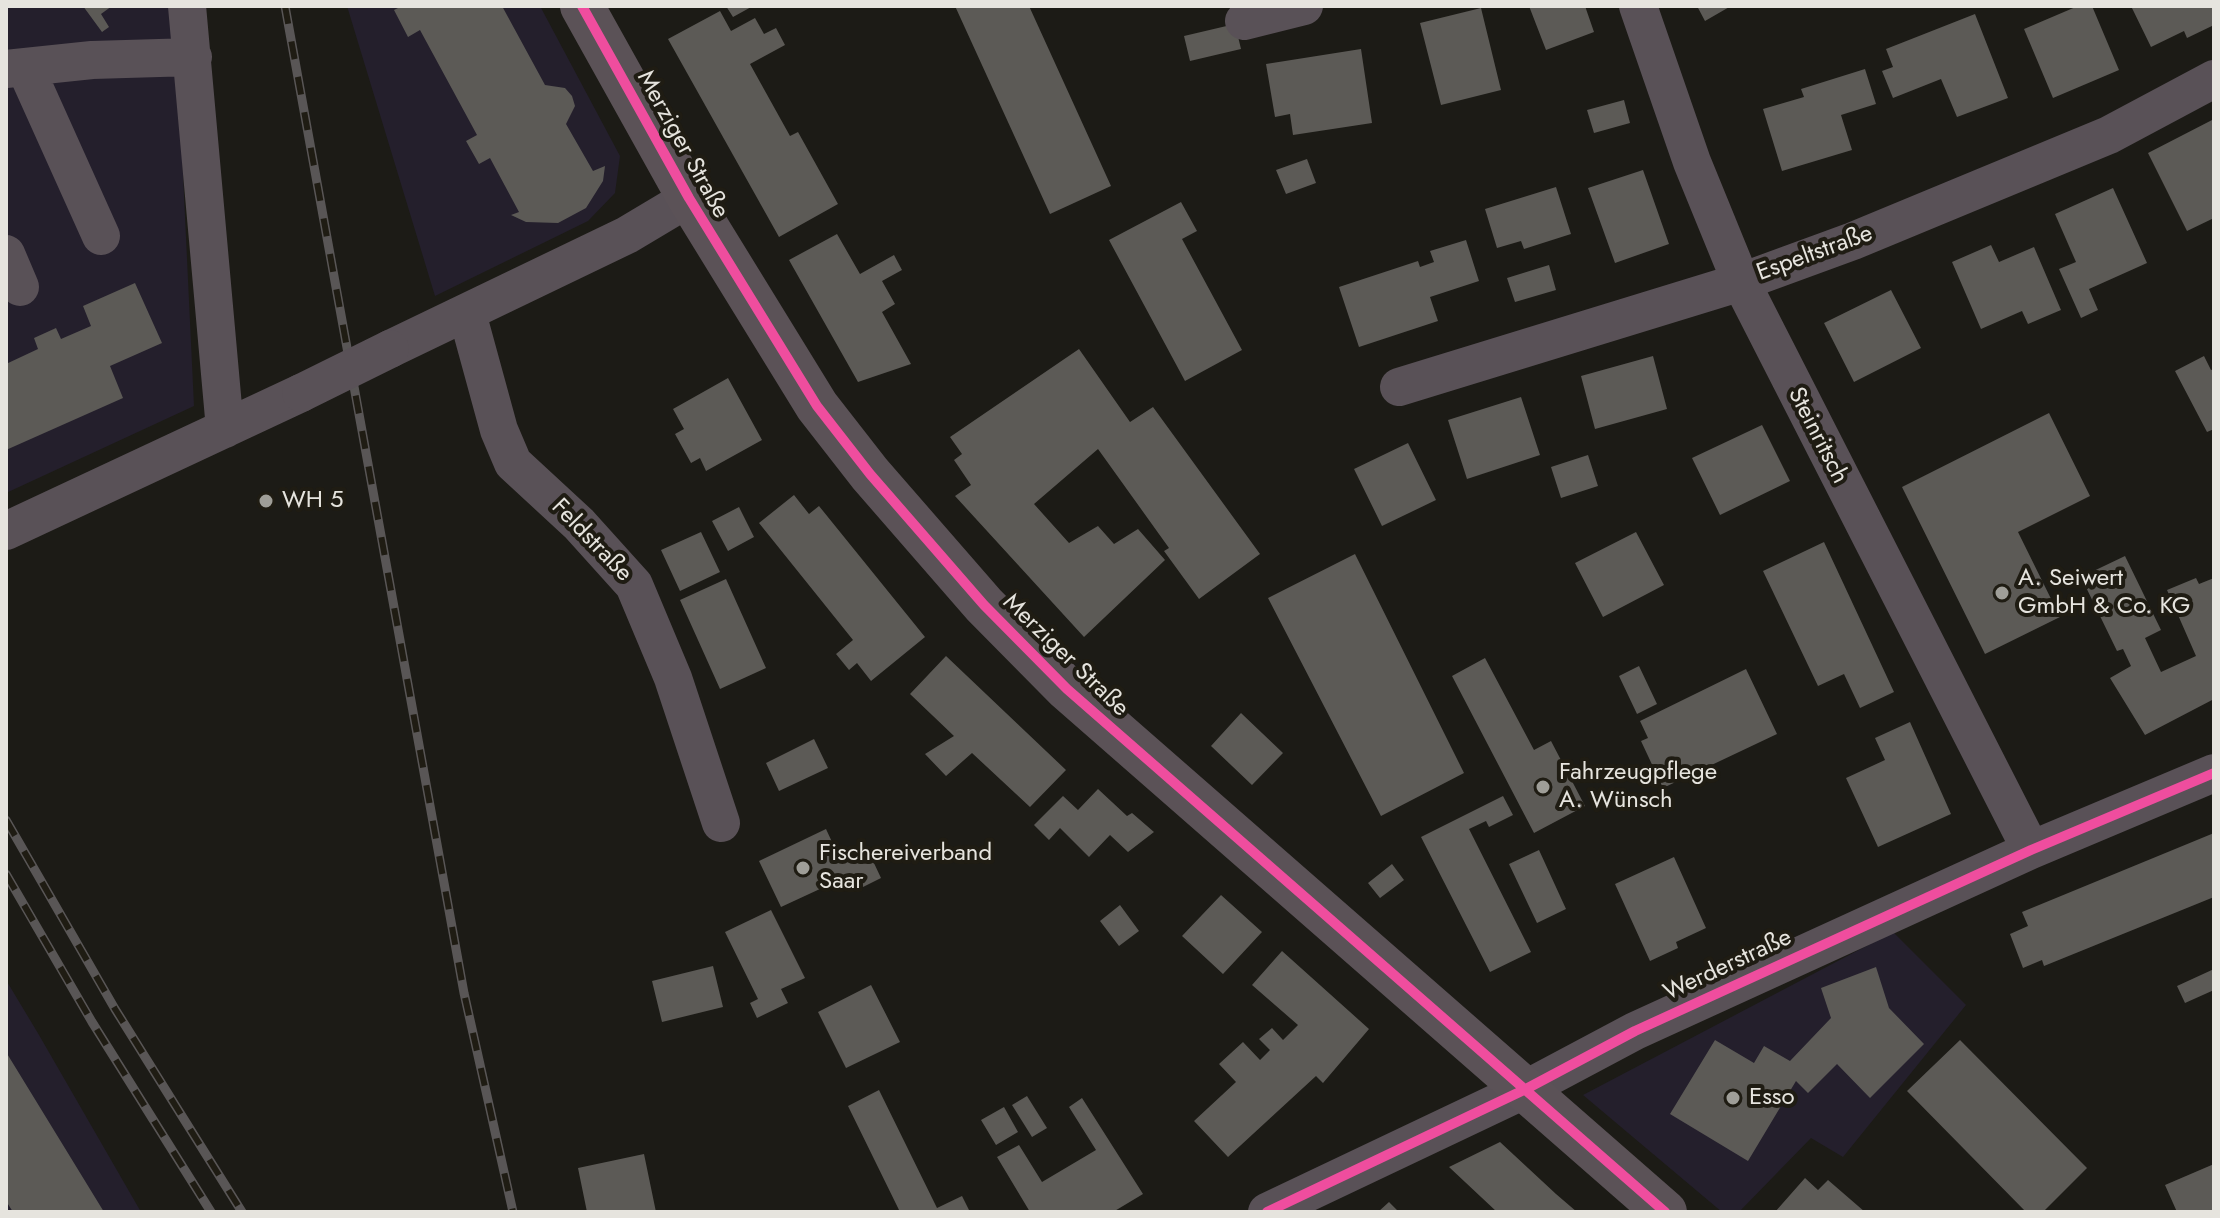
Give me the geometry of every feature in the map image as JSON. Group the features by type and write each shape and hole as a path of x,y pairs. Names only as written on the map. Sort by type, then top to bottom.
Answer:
{"main road":[{"name":"Merziger Straße","path":"582,6 689,198 817,406 870,474 984,605 1067,689 1665,1212"}],"street":[{"path":"187,6 225,429"},
{"path":"1244,21 1304,6"},
{"name":"Steinritsch","path":"1638,6 1692,162 1741,282 2031,850"},
{"path":"101,236 15,68 92,60 193,57"},
{"name":"Espeltstraße","path":"1399,387 1741,282 1989,188 2109,135 2214,79"},
{"path":"6,531 627,235 689,198"},
{"name":"Feldstraße","path":"467,313 499,430 513,463 579,524 634,585 673,678 721,823"},
{"name":"Werderstraße","path":"1280,1209 1526,1089 1635,1031 2031,850 2214,773"}],"shaded area":[{"path":"6,6 175,6 194,406 6,493"},
{"path":"347,6 540,6 620,156 615,193 588,221 435,296"},
{"path":"1893,932 1966,1005 1843,1157 1811,1138 1739,1212 1722,1212 1583,1095"},
{"path":"6,980 39,1035 141,1212 6,1212"}],"building":[{"path":"83,6 112,6 101,14 109,27 102,32"},
{"path":"402,6 502,6 545,85 565,88 572,96 575,106 566,124 593,171 605,166 603,181 586,208 558,223 526,222 511,215 519,212 490,158 479,164 466,141 477,135 420,30 408,37 394,10"},
{"path":"726,6 753,6 733,17"},
{"path":"955,6 1029,6 1111,186 1050,214"},
{"path":"1529,6 1585,6 1594,32 1546,50"},
{"path":"1697,6 1731,6 1705,21"},
{"path":"2078,6 2092,6 2119,70 2053,98 2024,29"},
{"path":"2131,6 2213,6 2214,25 2187,38 2184,31 2151,47"},
{"path":"1481,8 1501,90 1441,105 1420,23"},
{"path":"720,11 731,31 755,18 764,34 776,28 785,45 750,64 790,136 798,132 838,204 779,237 668,39"},
{"path":"1975,14 2008,98 1957,117 1941,79 1893,98 1882,71 1893,67 1886,49"},
{"path":"1235,24 1241,49 1190,61 1184,36"},
{"path":"1361,49 1372,123 1293,135 1290,114 1275,117 1266,64"},
{"path":"1865,69 1876,104 1841,115 1852,150 1782,171 1763,109 1804,97 1801,89"},
{"path":"1624,100 1630,123 1594,133 1587,110"},
{"path":"2214,119 2214,218 2187,231 2148,153"},
{"path":"1307,159 1316,183 1286,194 1276,170"},
{"path":"1643,170 1669,244 1615,263 1588,188"},
{"path":"1556,187 1571,234 1524,249 1521,241 1497,248 1485,209"},
{"path":"2113,188 2147,263 2089,289 2098,310 2081,318 2059,269 2076,262 2055,214"},
{"path":"1181,202 1197,231 1182,239 1242,350 1185,381 1109,240"},
{"path":"837,234 860,274 894,255 902,270 882,281 895,304 882,312 911,364 858,382 789,260"},
{"path":"1466,240 1479,281 1430,297 1438,321 1359,347 1339,287 1418,261 1420,267 1434,262 1430,251"},
{"path":"1991,245 1999,262 2034,247 2061,310 2028,324 2022,311 1981,329 1952,262"},
{"path":"1549,265 1556,290 1515,302 1507,278"},
{"path":"135,283 162,343 110,366 123,398 6,450 6,364 38,349 34,338 56,328 61,339 91,326 83,306"},
{"path":"1891,290 1921,348 1854,382 1824,323"},
{"path":"1079,349 1130,422 1153,407 1260,554 1199,599 1164,551 1169,548 1098,449 1034,504 1069,543 1098,526 1114,544 1138,529 1165,560 1084,637 955,496 971,485 954,460 962,454 950,437"},
{"path":"1653,356 1667,409 1595,429 1581,376"},
{"path":"2204,356 2211,370 2214,369 2214,429 2207,432 2175,371"},
{"path":"728,378 762,440 706,471 700,458 691,463 675,434 684,429 673,409"},
{"path":"1521,397 1540,455 1467,479 1448,420"},
{"path":"2049,413 2090,496 2018,532 2060,617 1985,654 1902,487"},
{"path":"1762,425 1790,481 1720,515 1692,458"},
{"path":"1408,443 1436,500 1382,526 1354,469"},
{"path":"1588,455 1598,486 1561,498 1551,467"},
{"path":"794,495 809,514 819,506 925,637 871,681 857,663 849,670 836,654 853,640 759,523"},
{"path":"739,507 754,537 728,551 712,521"},
{"path":"701,532 720,572 680,591 661,550"},
{"path":"1636,532 1664,585 1603,617 1575,563"},
{"path":"1824,542 1894,692 1860,708 1844,674 1818,686 1763,571"},
{"path":"1355,554 1464,773 1381,816 1268,598"},
{"path":"2125,556 2161,630 2145,638 2161,672 2196,656 2167,590 2196,578 2199,584 2214,578 2214,699 2145,735 2110,678 2131,666 2123,649 2117,651 2081,577"},
{"path":"726,579 766,668 720,689 680,600"},
{"path":"946,656 1066,770 1030,807 972,753 946,776 925,754 954,736 910,694"},
{"path":"1485,658 1534,750 1551,741 1585,806 1534,833 1452,676"},
{"path":"1639,666 1657,704 1637,714 1619,676"},
{"path":"1746,669 1777,734 1663,788 1641,741 1648,738 1640,721"},
{"path":"1241,713 1283,753 1252,785 1211,746"},
{"path":"1910,722 1951,814 1878,847 1846,778 1885,760 1875,738"},
{"path":"814,739 828,768 779,791 766,763"},
{"path":"1098,789 1127,816 1132,813 1154,832 1128,852 1110,835 1089,857 1060,828 1049,840 1034,825 1063,796 1078,810"},
{"path":"1503,796 1513,815 1489,827 1486,821 1469,829 1531,952 1490,972 1421,837"},
{"name":"Fischereiverband Saar","path":"826,829 839,857 865,844 881,878 855,891 848,876 781,907 759,861"},
{"path":"2214,833 2214,897 2044,966 2042,960 2023,968 2010,934 2028,926 2022,912"},
{"path":"1539,850 1566,909 1537,923 1509,864"},
{"path":"1674,857 1706,928 1676,942 1678,948 1650,961 1615,884"},
{"path":"1392,864 1404,880 1380,898 1368,883"},
{"path":"1221,895 1262,932 1223,974 1182,936"},
{"path":"1120,905 1139,931 1119,946 1100,921"},
{"path":"771,910 805,978 781,989 788,1003 757,1018 750,1003 758,999 725,932"},
{"path":"1282,951 1369,1029 1323,1083 1316,1076 1228,1157 1194,1121 1236,1082 1219,1064 1243,1042 1260,1060 1270,1050 1259,1039 1272,1028 1283,1040 1298,1025 1252,985"},
{"path":"713,966 723,1007 662,1022 652,981"},
{"path":"1876,967 1889,1008 1924,1044 1870,1098 1837,1064 1808,1093 1796,1081 1748,1161 1670,1114 1715,1040 1754,1063 1764,1046 1790,1061 1831,1018 1821,988"},
{"path":"2214,969 2214,990 2185,1003 2177,986"},
{"path":"871,985 900,1042 846,1068 818,1012"},
{"path":"1960,1040 2087,1168 2043,1212 2026,1212 1907,1091"},
{"path":"6,1052 104,1212 13,1212 6,1201"},
{"path":"879,1090 937,1208 962,1196 970,1212 900,1212 848,1106"},
{"path":"1027,1096 1047,1128 1032,1137 1012,1105"},
{"path":"1082,1098 1143,1194 1113,1212 1030,1212 997,1157 1019,1145 1042,1182 1096,1150 1069,1107"},
{"path":"1004,1107 1018,1132 996,1145 981,1120"},
{"path":"1500,1142 1577,1212 1497,1212 1449,1167"},
{"path":"644,1154 656,1212 587,1212 578,1168"},
{"path":"2214,1164 2214,1212 2177,1212 2165,1185"},
{"path":"1805,1178 1818,1190 1828,1180 1865,1212 1775,1212"},
{"path":"1389,1202 1399,1212 1378,1212"}],"railway":[{"path":"285,6 464,993 513,1212"},
{"path":"6,820 115,1009 242,1212"},
{"path":"6,874 92,1022 211,1212"}],"cycle path":[{"path":"582,6 689,198 817,406 870,474 984,605 1067,689 1665,1212"},
{"path":"1267,1212 1526,1089 1635,1031 2031,850 2214,773"}],"place":[{"name":"WH 5","path":"266,501"},
{"name":"A. Seiwert GmbH & Co. KG","path":"2002,593"},
{"name":"Fahrzeugpflege A. Wünsch","path":"1543,787"},
{"name":"Fischereiverband Saar","path":"803,868"},
{"name":"Esso","path":"1733,1098"}]}
